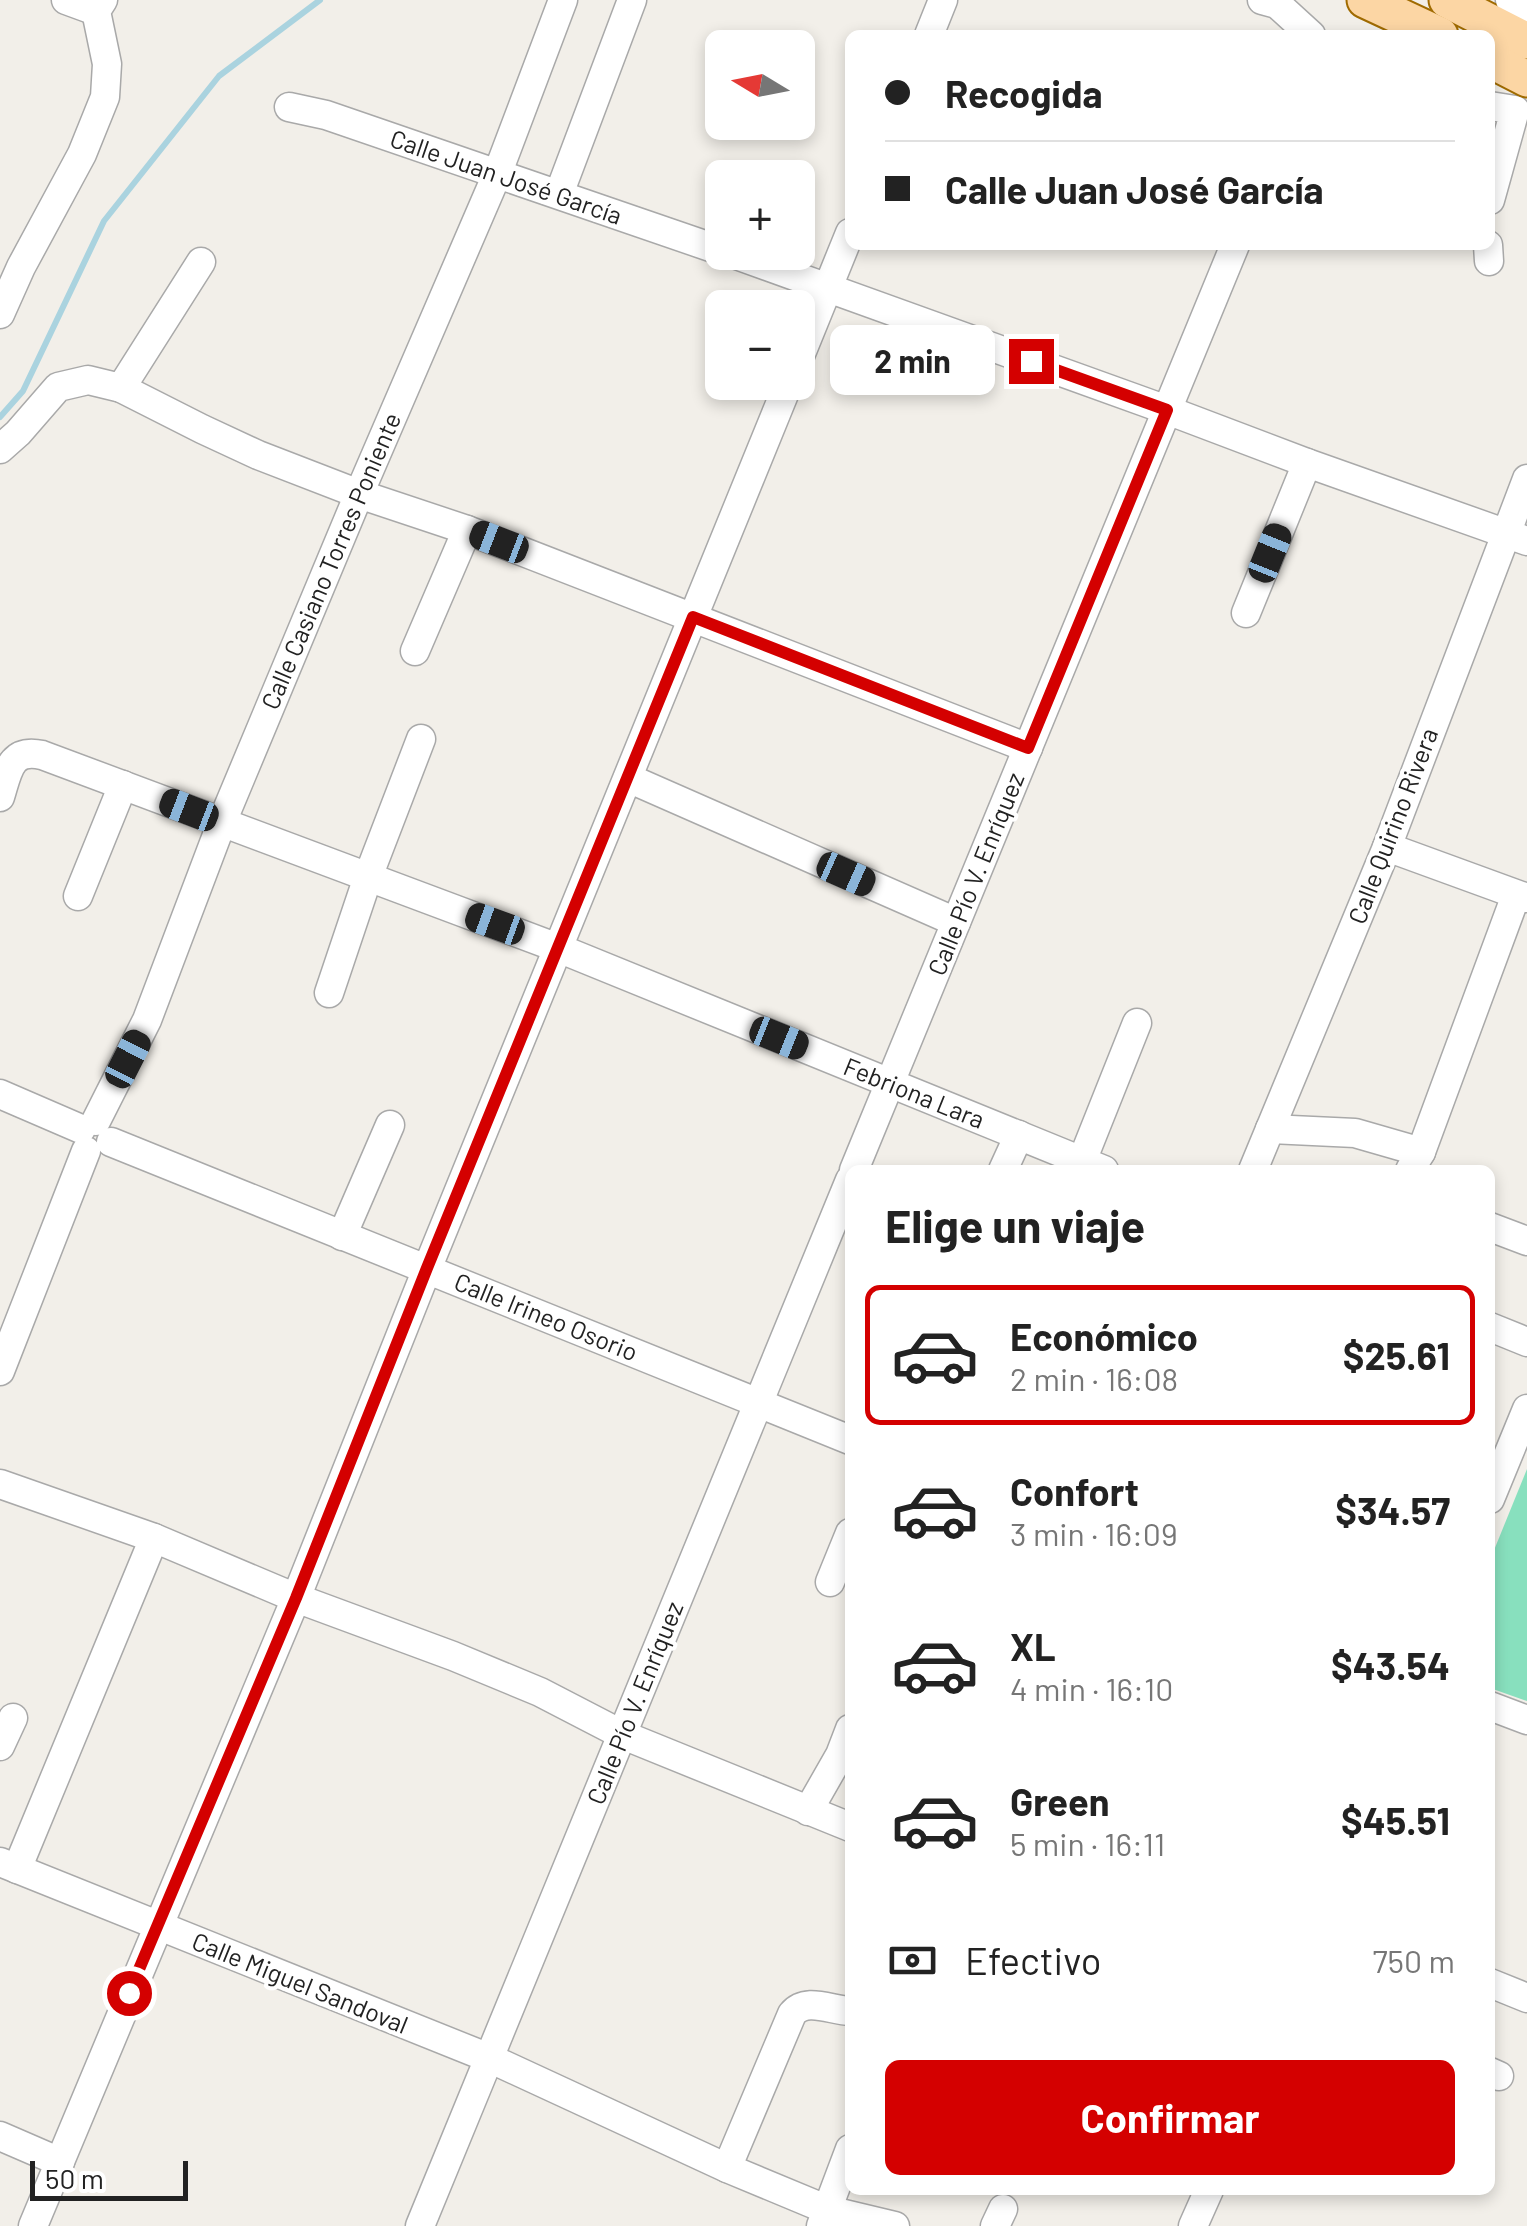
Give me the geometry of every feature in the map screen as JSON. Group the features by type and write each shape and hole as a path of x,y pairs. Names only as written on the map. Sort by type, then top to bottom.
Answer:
{"main road":[{"path":"1365,0 1429,30"},
{"path":"1447,0 1527,41"},
{"path":"1495,69 1511,98"}],"street":[{"path":"0,314 21,266 82,154 105,96 107,64 100,6 66,0"},
{"name":"Calle Casiano Torres Poniente","path":"0,1371 94,1136 147,1020 222,822 358,494 498,172 563,0"},
{"path":"559,194 632,0"},
{"path":"932,30 943,0"},
{"path":"1262,0 1276,4 1305,30"},
{"path":"1510,0 1527,8"},
{"path":"1495,176 1511,98"},
{"name":"Calle Juan José García","path":"289,107 326,115 498,172 705,245"},
{"path":"815,319 845,245"},
{"name":"Calle Pío V. Enríquez","path":"856,1165 1232,250"},
{"path":"121,388 201,262"},
{"name":"Calle Juan José García","path":"778,270 1516,537"},
{"path":"0,449 58,387 88,380 121,388 258,455 467,530 1028,748"},
{"path":"33,2226 296,1598 782,400"},
{"path":"1246,613 1306,464"},
{"name":"Calle Quirino Rivera","path":"1255,1165 1516,537 1527,479"},
{"path":"415,650 467,530"},
{"path":"329,992 421,739"},
{"name":"Febriona Lara","path":"0,797 8,770 20,755 42,755 558,948 1091,1165"},
{"path":"628,778 956,922"},
{"path":"78,896 122,785"},
{"path":"1270,1130 1355,1134 1416,1161 1521,896 1387,847"},
{"path":"1093,1165 1137,1023"},
{"name":"Calle Irineo Osorio","path":"0,1094 94,1136 845,1438"},
{"path":"342,1236 390,1124"},
{"path":"1005,1165 1018,1135"},
{"name":"Calle Pío V. Enríquez","path":"420,2226 845,1192"},
{"path":"1495,1230 1527,1242"},
{"path":"1495,1329 1527,1342"},
{"path":"1495,1487 1527,1409"},
{"path":"0,1484 154,1538 296,1598 505,1677 622,1735 845,1825"},
{"path":"8,1865 154,1538"},
{"path":"830,1582 845,1545"},
{"path":"1495,1708 1527,1720"},
{"path":"0,1746 13,1718"},
{"path":"808,1810 845,1742"},
{"name":"Calle Miguel Sandoval","path":"8,1865 489,2058 727,2168 824,2218 895,2226"},
{"path":"1495,1986 1527,1998"},
{"path":"727,2168 792,2014 798,2006 808,2004 845,2010"},
{"path":"0,2136 60,2162"},
{"path":"824,2218 845,2162"},
{"path":"1193,2226 1207,2195"}],"green space":[{"path":"1527,1469 1527,1701 1495,1690 1495,1548"}],"waterway":[{"path":"0,417 23,391 104,221 219,76 320,0"}],"route":[{"path":"129,1993 296,1598 693,617 1028,748 1167,410 1031,361"}]}
